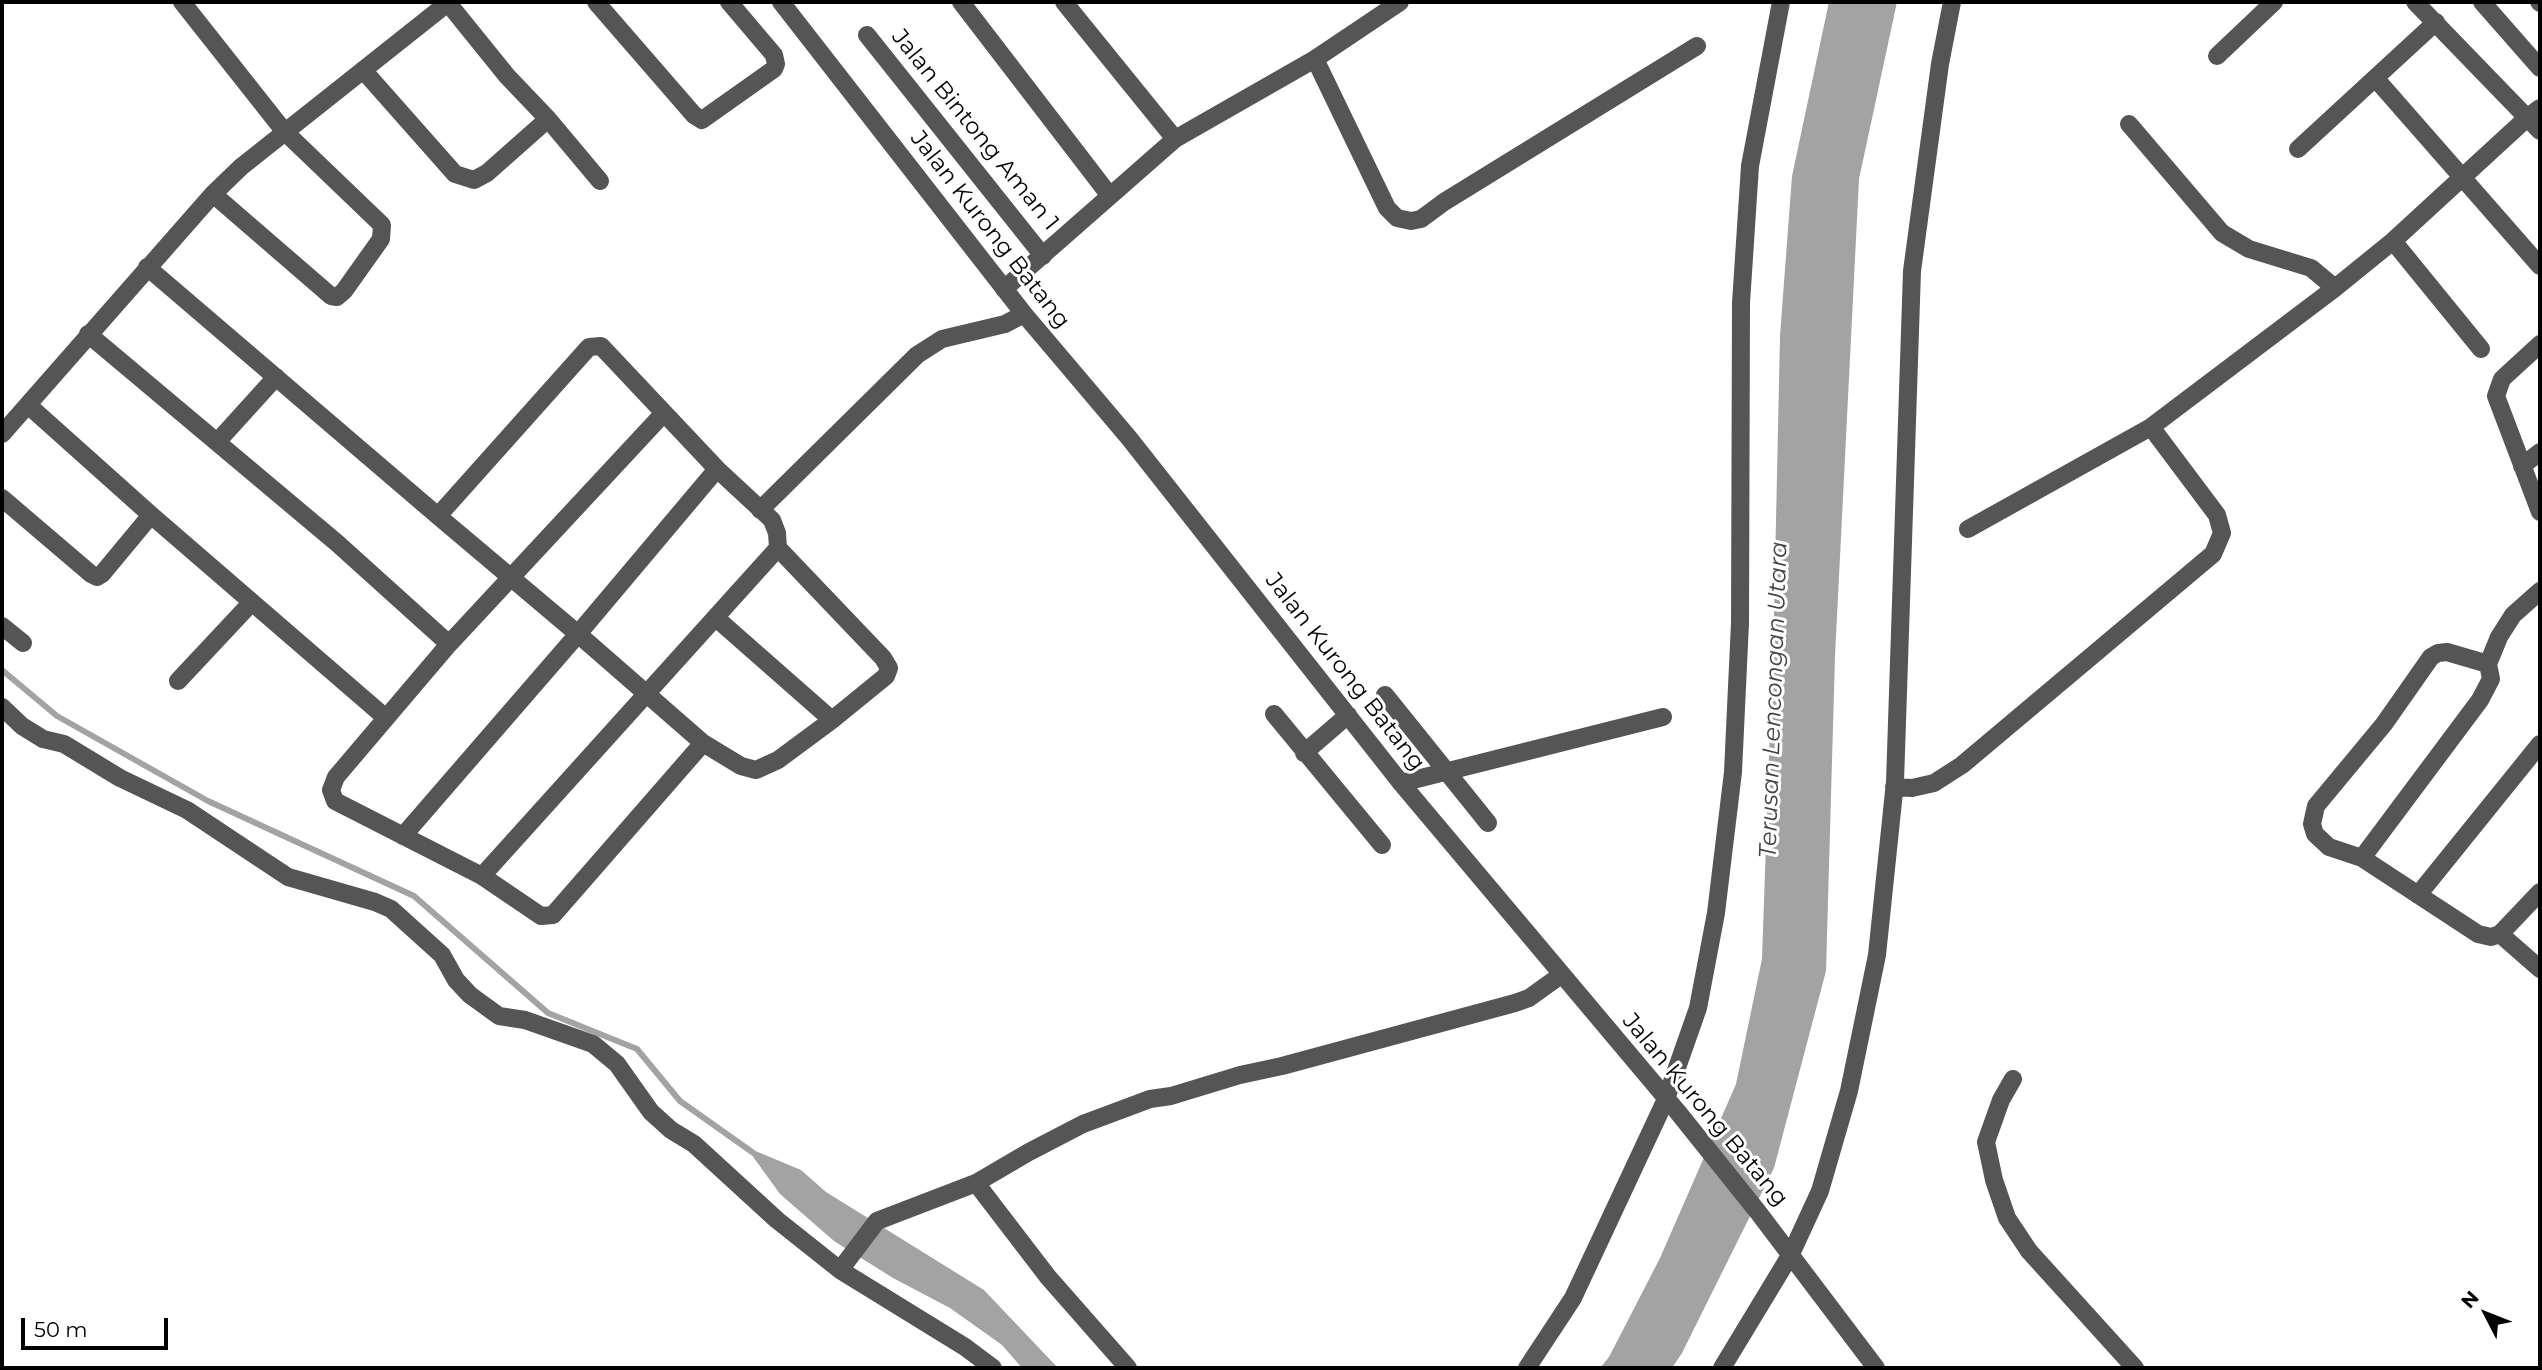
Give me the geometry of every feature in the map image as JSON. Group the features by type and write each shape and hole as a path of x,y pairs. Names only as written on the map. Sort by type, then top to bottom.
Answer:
{"street":[{"path":"182,2 284,131 382,225 381,239 352,281 337,297 331,296 213,194"},
{"path":"2,434 213,194 284,131 448,2 507,76 548,119 600,181"},
{"path":"596,2 694,115 702,120 774,69 776,64 774,55 729,2"},
{"name":"Jalan Kurong Batang","path":"781,2 1024,314 1129,438 1401,783 1672,1105 1791,1254 1876,1368"},
{"path":"961,2 1110,196"},
{"path":"1065,2 1175,139"},
{"path":"1004,289 1175,139 1315,59 1400,2"},
{"path":"1527,1368 1573,1298 1672,1105 1698,1007 1716,913 1733,772 1740,623 1741,303 1750,166 1781,2"},
{"path":"1722,1368 1791,1254 1820,1191 1849,1091 1877,955 1894,787 1901,647 1902,539 1908,455 1912,271 1940,64 1952,2"},
{"path":"2217,57 2274,2"},
{"path":"2415,2 2534,113 2540,131"},
{"path":"2482,2 2540,68"},
{"path":"2298,149 2436,22"},
{"name":"Jalan Bintong Aman 1","path":"867,35 1043,256"},
{"path":"1315,59 1387,208 1397,218 1411,221 1431,213 1444,202 1697,46"},
{"path":"363,70 455,174 474,180 487,173 548,119"},
{"path":"2376,79 2540,266"},
{"path":"1968,529 2151,427 2393,241 2534,113"},
{"path":"2129,124 2222,233 2249,249 2311,268 2335,288"},
{"path":"2393,241 2481,349"},
{"path":"147,268 704,743 741,766 756,770 778,760 832,720 886,676 889,668 883,658 778,548"},
{"path":"760,510 917,355 942,339 996,327 1024,314"},
{"path":"88,334 337,543 449,644"},
{"path":"2540,344 2502,379 2496,396 2540,512"},
{"path":"438,516 589,347 601,346 717,469 772,520 778,533 778,548 482,876"},
{"path":"218,441 276,377"},
{"path":"27,405 386,718"},
{"path":"663,414 449,644 337,777 331,790 335,801 482,876 541,916 553,915 704,743"},
{"path":"1894,787 1912,788 1934,783 1962,765 2213,554 2222,533 2217,515 2151,427"},
{"path":"2522,466 2540,452"},
{"path":"403,836 717,469"},
{"path":"2,498 91,575 97,577 150,515"},
{"path":"2362,858 2480,700 2491,679 2488,664 2499,637 2513,615 2540,590"},
{"path":"178,681 252,602"},
{"path":"716,618 832,720"},
{"path":"2,625 23,643"},
{"path":"2488,664 2447,652 2431,657 2384,724 2316,806 2312,816 2315,834 2329,847 2362,858 2478,934 2491,937 2500,934 2540,892"},
{"path":"1385,695 1488,823"},
{"path":"2,707 22,726 43,738 64,744 120,778 187,810 288,877 391,909 442,955 456,980 470,995 499,1016 526,1020 593,1044 617,1064 650,1112 671,1130 694,1144 757,1203 993,1368"},
{"path":"1274,715 1382,845"},
{"path":"1304,753 1348,715"},
{"path":"1401,783 1663,717"},
{"path":"2418,895 2540,744"},
{"path":"2500,934 2540,970"},
{"path":"844,1265 877,1221 976,1183 1083,1124 1150,1099 1171,1096 1240,1075 1515,1003 1529,998 1561,975"},
{"path":"2013,1079 2001,1100 1986,1142 1994,1180 2007,1218 2029,1251 2135,1368"},
{"path":"976,1183 1048,1277 1128,1368"}],"water":[{"name":"Terusan Lencongan Utara","path":"1829,2 1897,2 1859,179 1835,656 1826,971 1774,1168 1682,1353 1672,1368 1600,1368 1609,1357 1660,1258 1736,1084 1762,959 1780,336 1792,176"},
{"path":"746,1147 801,1170 826,1192 984,1290 1058,1368 1022,1368 1002,1345 950,1308 893,1278 834,1241 780,1194"}],"waterway":[{"path":"2,670 57,716 208,801 414,896 548,1013 637,1049 680,1101 752,1152"}]}
